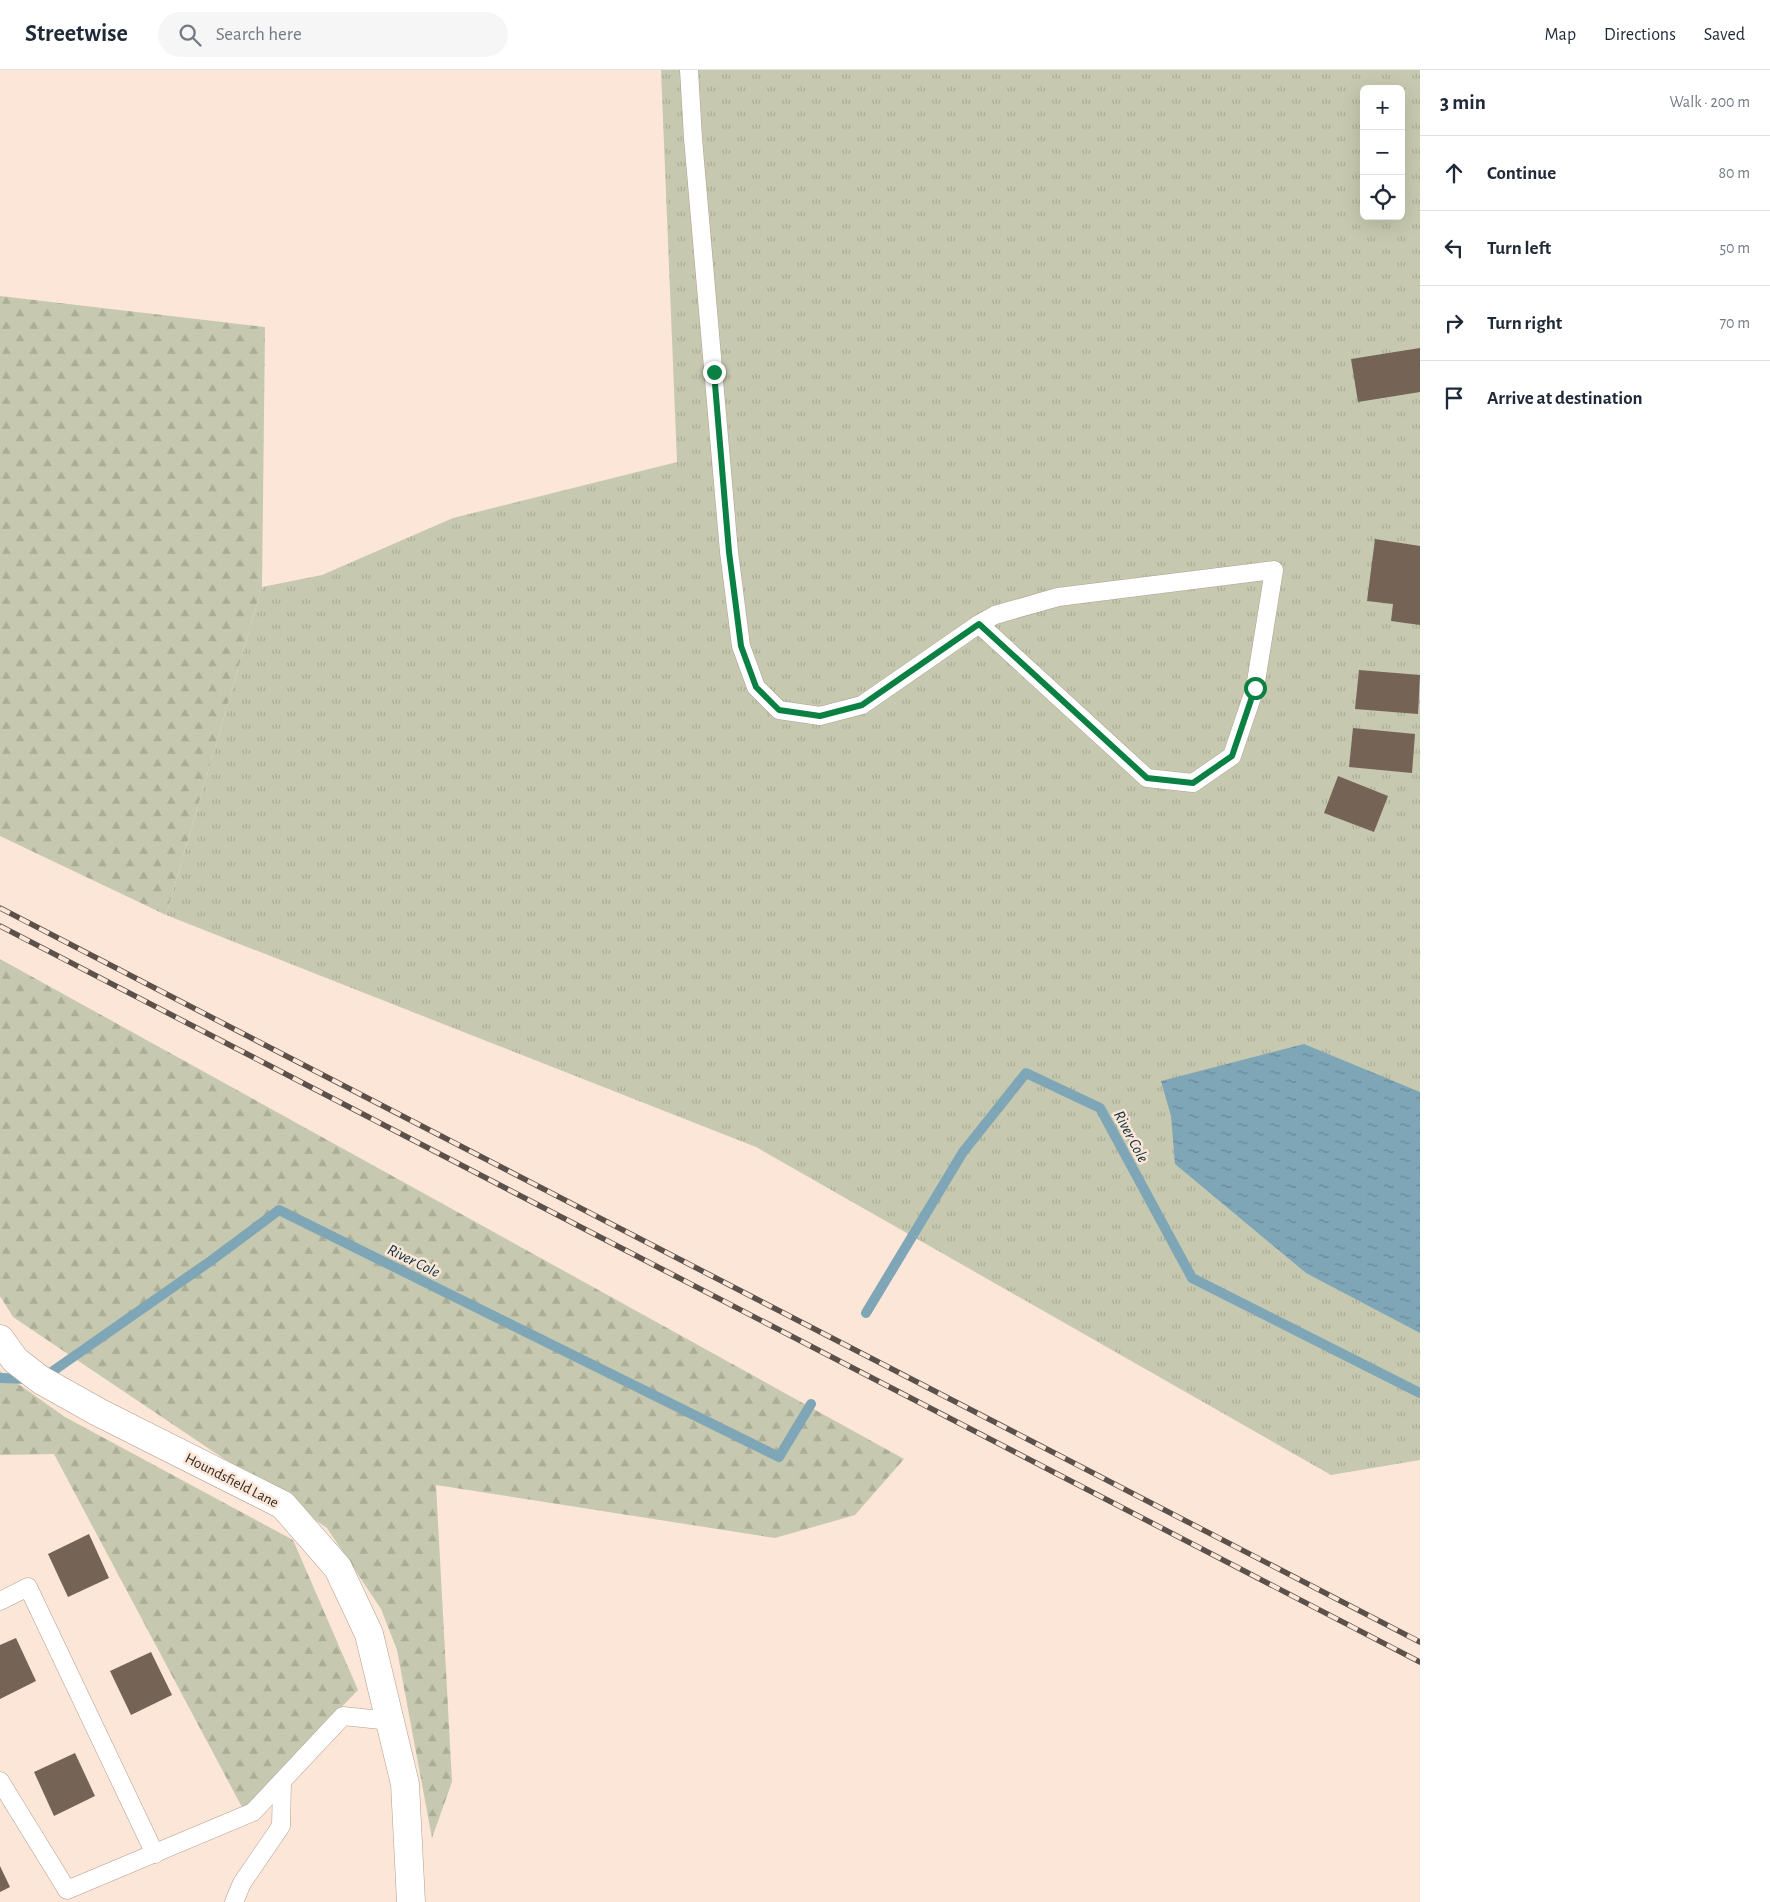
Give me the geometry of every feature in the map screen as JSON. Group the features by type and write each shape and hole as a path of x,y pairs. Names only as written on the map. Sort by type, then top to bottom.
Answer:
{"street":[{"name":"Houndsfield Lane","path":"0,1338 15,1360 41,1380 98,1412 282,1505 338,1568 369,1634 405,1784 411,1902"}],"lane":[{"path":"689,70 692,138 729,552 741,646 756,687 779,710 820,716 862,705 979,624 995,615 1058,597 1274,570 1255,688 1232,756 1193,783 1147,778 979,624"},
{"path":"0,1600 28,1587 154,1854"},
{"path":"0,1782 67,1890 254,1812 343,1716 390,1722"},
{"path":"234,1902 242,1883 282,1826 282,1782"}],"green space":[{"path":"661,70 1420,70 1420,1460 1331,1475 756,1147 166,915 262,587 322,575 453,518 677,462"},
{"path":"0,296 265,327 262,587 166,915 0,836"},
{"path":"0,959 904,1459 855,1515 775,1538 436,1485 452,1782 432,1838 397,1650 381,1609 327,1528 13,1317 0,1296"},
{"path":"0,1371 65,1417 293,1540 358,1690 243,1809 54,1454 0,1455"}],"water":[{"path":"1304,1044 1420,1092 1420,1333 1306,1273 1175,1164 1171,1116 1161,1081"}],"building":[{"path":"1420,348 1420,392 1358,402 1351,359"},
{"path":"1375,539 1420,546 1420,625 1391,621 1393,604 1367,601"},
{"path":"1359,670 1420,675 1418,714 1355,709"},
{"path":"1353,728 1415,734 1412,773 1349,767"},
{"path":"1338,776 1388,796 1374,832 1324,813"},
{"path":"89,1534 109,1578 68,1597 48,1554"},
{"path":"16,1638 36,1681 0,1699 0,1645"},
{"path":"151,1652 172,1695 131,1715 110,1671"},
{"path":"75,1753 95,1796 54,1816 34,1772"},
{"path":"0,1866 10,1887 0,1892"}],"waterway":[{"name":"River Cole","path":"866,1313 963,1152 1026,1073 1100,1108 1192,1278 1420,1393"},
{"name":"River Cole","path":"43,1378 212,1260 279,1210 779,1457 811,1404"},
{"name":"River Cole","path":"0,1378 29,1379"}],"railway":[{"path":"0,908 1420,1642"},
{"path":"0,926 1420,1662"}],"route":[{"path":"714,372 729,552 741,646 756,687 779,710 820,716 862,705 979,624 1147,778 1193,783 1232,756 1255,688"}]}
